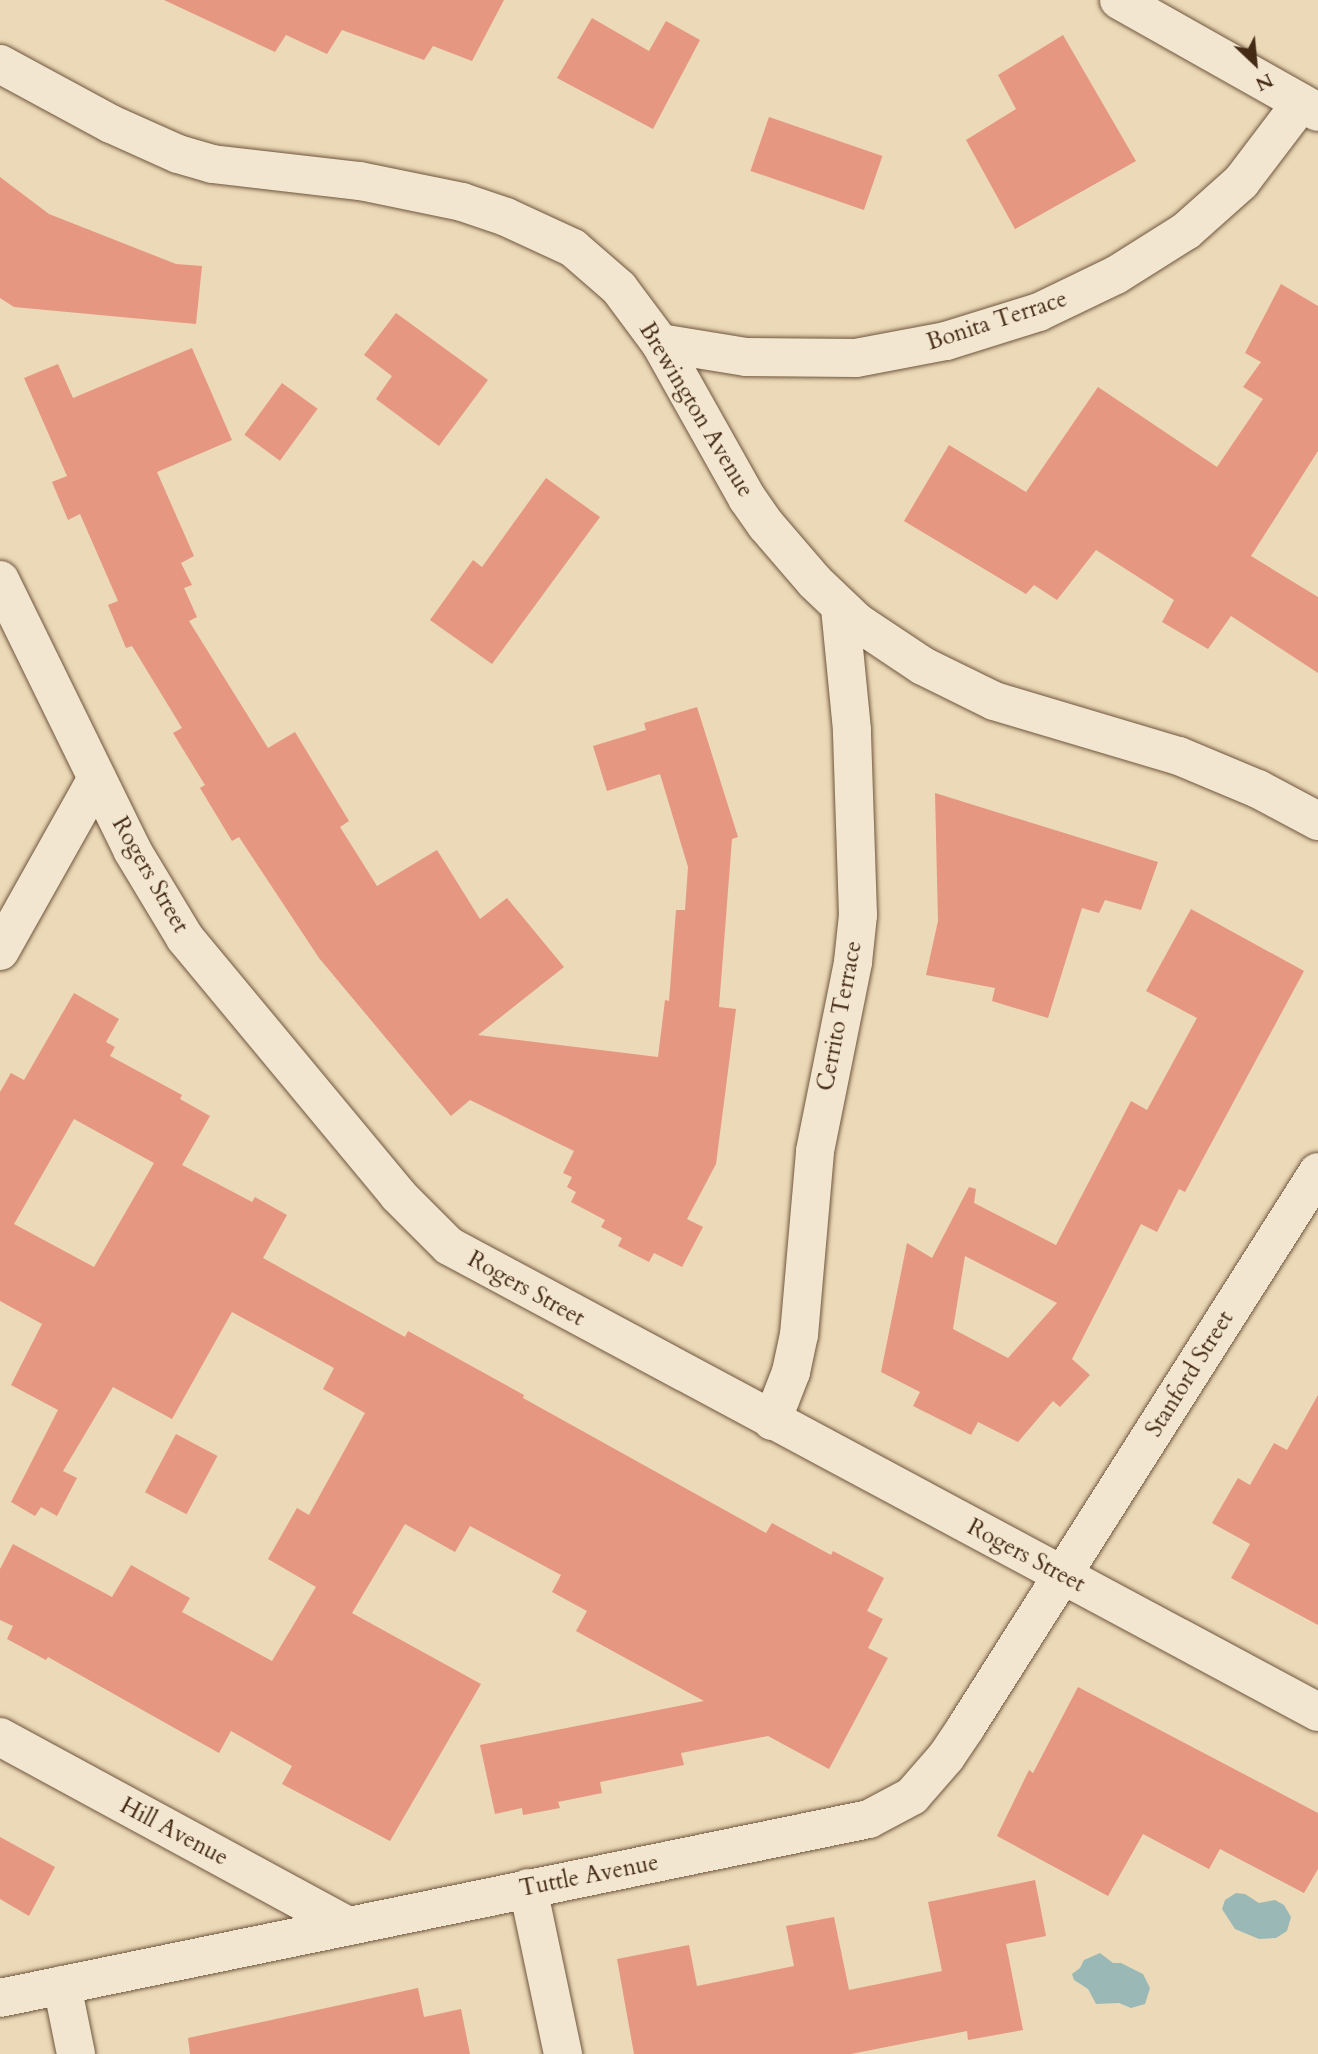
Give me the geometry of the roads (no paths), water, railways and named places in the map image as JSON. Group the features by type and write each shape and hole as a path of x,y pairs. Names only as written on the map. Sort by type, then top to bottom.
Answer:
{"street":[{"path":"1119,0 1310,107"},
{"name":"Brewington Avenue","path":"0,64 111,124 178,154 245,169 411,190 462,202 544,233 573,248 597,267 632,304 660,343 747,498 789,553 840,607 890,645 956,684 1041,717 1138,743 1222,772 1318,821"},
{"name":"Bonita Terrace","path":"660,343 746,357 856,358 946,341 1039,312 1116,275 1186,231 1241,182 1310,107"},
{"name":"Rogers Street","path":"0,580 132,850 185,938 398,1195 449,1246 1318,1712"},
{"name":"Cerrito Terrace","path":"772,1421 792,1372 799,1335 815,1151 853,962 858,915 852,730 840,607"},
{"path":"0,951 97,778"},
{"name":"Stanford Street","path":"1062,1575 1318,1172"},
{"name":"Tuttle Avenue","path":"0,1998 869,1819 912,1796 946,1757 1062,1575"},
{"name":"Hill Avenue","path":"0,1737 348,1926"},
{"path":"528,1888 563,2054"},
{"path":"62,1985 76,2054"}],"water":[{"path":"1236,1893 1245,1894 1259,1903 1275,1900 1284,1905 1291,1917 1287,1931 1276,1938 1259,1939 1235,1929 1222,1909 1225,1900"},
{"path":"1100,1953 1113,1963 1121,1963 1143,1974 1150,1988 1145,2004 1131,2008 1119,2003 1096,2004 1088,1989 1074,1980 1072,1974 1080,1968 1084,1960"}]}
